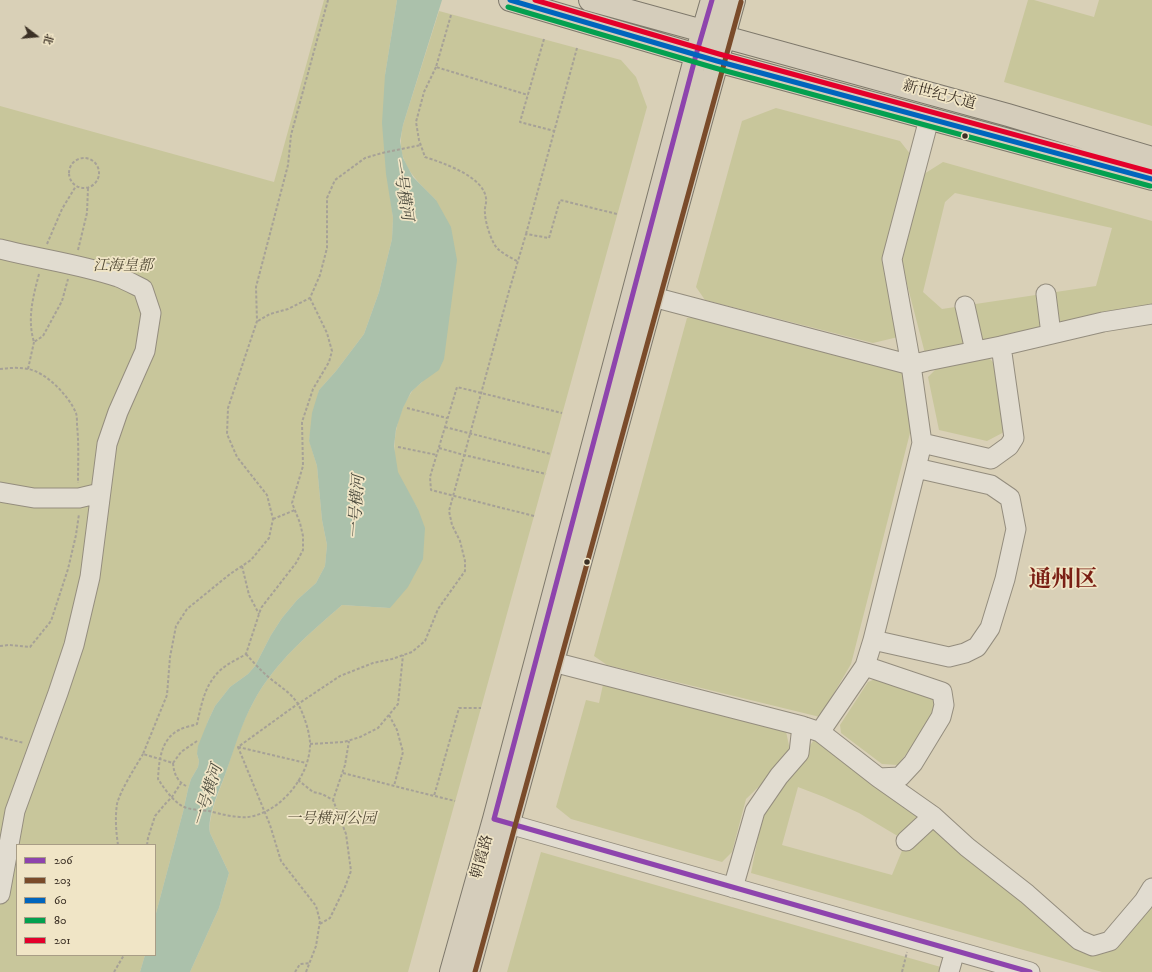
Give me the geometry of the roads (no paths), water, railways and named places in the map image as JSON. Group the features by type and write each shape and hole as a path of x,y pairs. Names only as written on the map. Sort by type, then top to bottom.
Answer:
{"main road":[{"path":"510,0 696,55"},
{"name":"新世纪大道","path":"590,0 1008,115 1152,158"},
{"name":"朝霞路","path":"451,972 553,662 717,61 712,0"},
{"name":"朝霞路","path":"468,972 501,822 696,55 714,34 734,0"},
{"name":"新世纪大道","path":"696,55 1152,179"}],"street":[{"path":"820,732 865,666 873,640 922,443 911,366 892,259 929,119"},
{"path":"0,248 79,266 119,278 143,289 151,313 145,351 118,412 107,444 90,577 74,645 15,811 0,894"},
{"path":"1046,294 1051,334"},
{"path":"653,297 911,366 928,360 1002,346 1103,322 1152,314"},
{"path":"965,306 975,351"},
{"path":"922,443 991,459 1009,446 1014,438 1002,346"},
{"path":"873,640 949,657 964,654 977,647 990,628 1005,579 1016,528 1010,498 991,485 916,468"},
{"path":"0,492 34,498 79,498 100,493"},
{"path":"553,662 802,726 820,732 879,778 933,816 967,847 1028,894 1079,940 1093,946 1110,941 1144,901 1152,888"},
{"path":"865,666 942,692 944,705 941,717 913,763 900,777 879,778"},
{"path":"733,888 755,811 779,776 799,753 802,726"},
{"path":"906,842 933,816"},
{"path":"501,822 1030,972"},
{"path":"949,972 955,951"}],"water":[{"name":"一号横河","path":"397,0 442,0 403,125 400,141 403,158 413,177 436,200 451,227 457,260 444,359 439,370 411,392 403,408 396,429 394,446 398,472 418,509 425,528 423,559 408,587 390,608 342,605 282,661 262,687 241,728 210,819 210,833 229,873 219,908 190,972 140,972 145,956 156,956 156,913 188,789 191,779 198,767 198,746 208,721 215,706 230,687 248,674 255,666 271,635 282,618 297,600 316,583 325,566 327,545 322,520 317,466 309,441 312,413 319,390 336,371 364,334 379,292 392,239 393,218 386,174 382,123 385,75"}],"district":[{"name":"通州区","path":"1063,581"}],"park label":[{"name":"江海皇都","path":"123,267"},
{"name":"一号横河公园","path":"331,820"}]}
